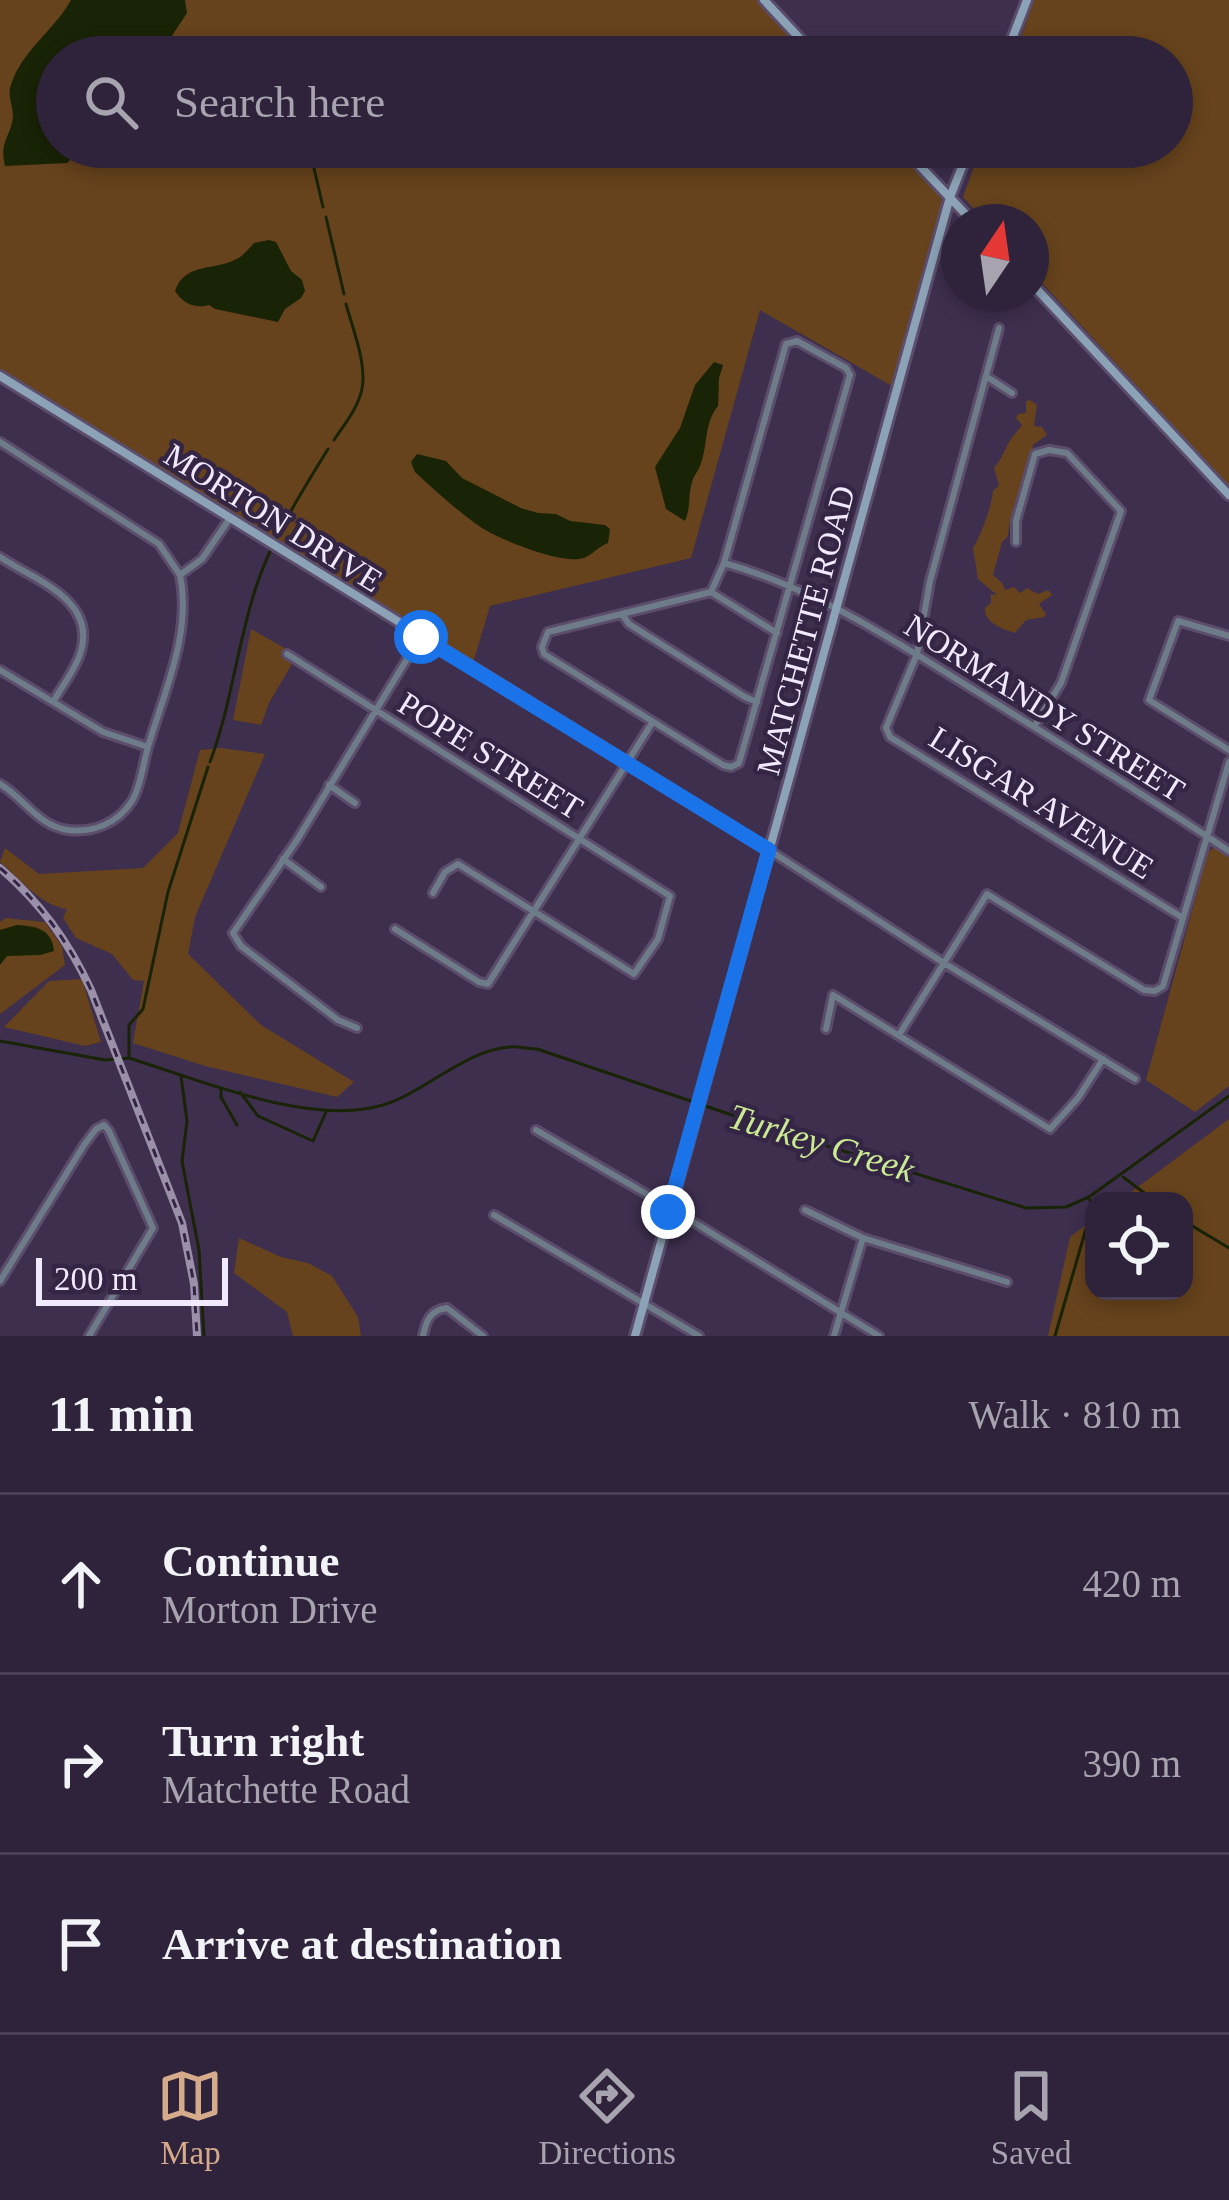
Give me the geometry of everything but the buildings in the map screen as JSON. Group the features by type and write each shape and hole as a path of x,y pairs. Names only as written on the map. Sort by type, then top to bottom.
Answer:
{"street":[{"path":"764,0 797,36"},
{"path":"1013,36 1027,0"},
{"path":"922,168 957,204"},
{"name":"MATCHETTE ROAD","path":"635,1336 962,168"},
{"path":"1049,302 1229,495"},
{"path":"917,655 930,581 999,328"},
{"path":"711,592 724,563 786,344 797,340 846,368 850,375 777,633 739,763 723,765 544,654 542,647 548,632 711,592 777,633"},
{"name":"MORTON DRIVE","path":"0,376 1135,1078"},
{"path":"987,377 1012,393"},
{"path":"0,442 159,544 181,575 184,608 180,639 132,800 111,823 69,830 41,820 17,794 0,784"},
{"path":"1016,542 1016,521 1035,454 1048,450 1067,453 1121,511 1061,683 1034,727"},
{"path":"181,575 202,559 230,518"},
{"path":"0,557 71,600 77,613 80,656 53,702"},
{"name":"NORMANDY STREET","path":"724,563 836,606 1229,851"},
{"path":"622,614 629,624 757,701"},
{"path":"1229,636 1178,621 1149,700 1229,750"},
{"path":"356,1028 338,1020 241,946 233,933 297,839 421,637"},
{"name":"POPE STREET","path":"287,654 670,896 658,939 634,974 535,912"},
{"name":"LISGAR AVENUE","path":"917,655 886,728 890,737 1183,918"},
{"path":"0,670 103,732 148,747"},
{"path":"395,929 488,984 653,722"},
{"path":"899,1035 987,894 1144,990 1155,992 1163,986 1229,762"},
{"path":"329,785 355,803"},
{"path":"283,859 321,887"},
{"path":"433,893 445,872 458,864 535,912"},
{"path":"826,1029 832,995 1050,1129 1078,1098 1103,1059"},
{"path":"0,1281 84,1145 104,1125 153,1228 89,1336"},
{"path":"536,1130 880,1336"},
{"path":"806,1210 863,1238 1007,1282"},
{"path":"494,1215 699,1336"},
{"path":"833,1336 863,1238"},
{"path":"423,1336 428,1318 447,1308 483,1336"}],"shaded area":[{"path":"0,0 761,0 794,36 36,36 36,168 919,168 939,190 942,202 892,386 760,310 691,558 490,606 473,663 0,370"},
{"path":"71,0 185,0 187,13 172,36 44,36"},
{"path":"1034,0 1229,0 1229,486 1049,291 1049,204 969,204 963,197 973,168 1193,168 1193,36 1021,36"},
{"path":"36,45 36,164 5,166 4,147 13,118 11,85"},
{"path":"276,242 305,291 278,322 209,305 195,306 175,291 186,275 231,262 254,243"},
{"path":"714,362 723,365 718,406 710,419 685,521 666,509 655,467 680,428 695,385"},
{"path":"1030,400 1037,405 1034,426 1042,427 1047,435 1033,445 993,575 1005,590 1014,587 1020,593 1027,588 1038,594 1048,590 1052,595 1039,604 1044,617 1026,620 1015,633 988,618 985,608 991,594 997,595 978,579 973,548 999,485 994,468 1022,425 1016,418 1026,413"},
{"path":"417,454 446,461 462,478 521,508 605,525 610,529 608,543 587,557 574,559 503,539 465,516 415,472 411,462"},
{"path":"251,629 288,650 284,658 292,664 261,725 233,720"},
{"path":"200,750 265,754 195,917 188,954 261,1025 354,1082 337,1097 205,1066 133,1043 144,981 133,980 112,954 76,938 63,918 67,909 40,897 0,862 5,848 39,874 143,868 178,833"},
{"path":"1215,847 1229,857 1229,1086 1195,1112 1146,1080 1208,852"},
{"path":"5,918 45,922 62,946 65,965 0,1014 0,922"},
{"path":"17,925 42,930 54,951 7,956 0,965 0,930"},
{"path":"82,979 101,1042 85,1046 4,1027 49,981"},
{"path":"1229,1119 1229,1336 1048,1336 1070,1237 1085,1226 1085,1300 1193,1300 1193,1192 1131,1192"},
{"path":"239,1238 332,1276 358,1317 361,1336 293,1336 287,1312 234,1273"}],"waterway":[{"path":"314,168 323,207"},
{"path":"326,217 344,294"},
{"path":"334,440 357,403 363,379 346,304"},
{"path":"210,762 262,571 287,517 328,449"},
{"path":"129,1056 129,1025 143,1009 168,892 208,767"},
{"name":"Turkey Creek","path":"0,1041 105,1060 129,1058 255,1098 322,1110 383,1105 492,1050 537,1049 1026,1208 1066,1207 1089,1197 1229,1096"},
{"path":"181,1076 187,1121 182,1161 199,1250 204,1336"},
{"path":"221,1089 237,1125"},
{"name":"Turkey Creek","path":"240,1092 258,1116 313,1141 326,1112"},
{"path":"1123,1177 1143,1192"},
{"path":"1193,1226 1229,1248"},
{"path":"1055,1336 1085,1232"}],"railway":[{"path":"0,868 52,924 91,990 182,1223 194,1284 197,1336"}],"route":[{"path":"421,637 769,850 668,1212"}]}
